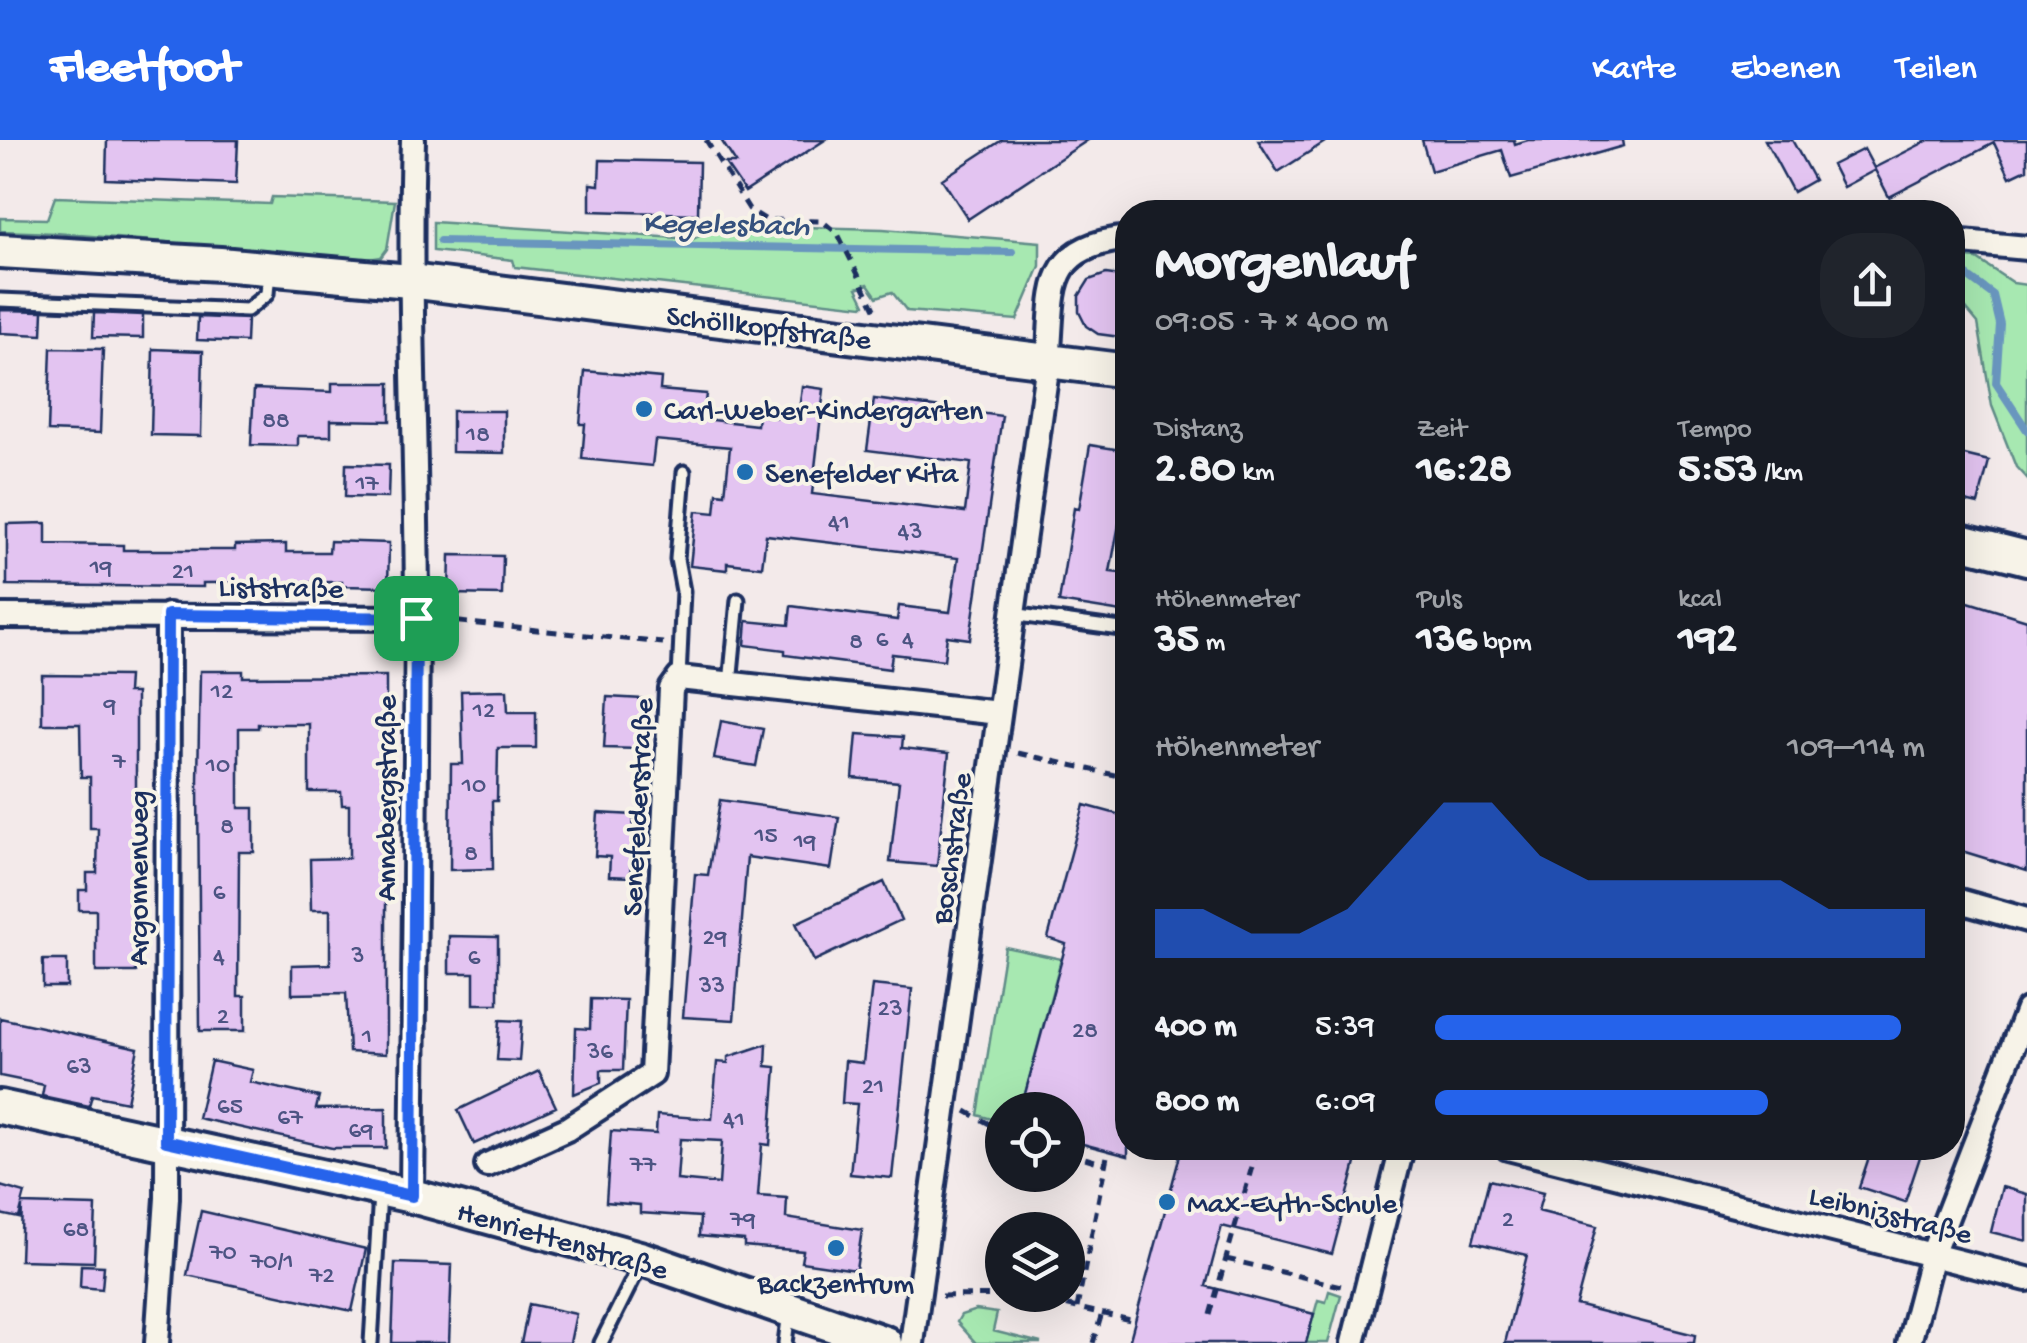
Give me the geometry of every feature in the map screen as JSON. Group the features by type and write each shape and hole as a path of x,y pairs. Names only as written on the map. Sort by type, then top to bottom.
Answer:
{"main road":[{"name":"Schöllkopfstraße","path":"0,251 410,281 1115,370"},
{"path":"1965,542 2027,558"},
{"name":"Henriettenstraße","path":"0,1107 396,1192 642,1259 886,1343"}],"street":[{"path":"410,281 413,140"},
{"name":"Boschstraße","path":"912,1343 1057,274 1067,259 1085,246 1115,240"},
{"path":"1965,242 2027,248"},
{"name":"Annabergstraße","path":"396,1192 416,618 414,318 410,281"},
{"name":"Argonnenweg","path":"157,1343 167,1198 168,615"},
{"name":"Liststraße","path":"0,616 416,618"},
{"name":"Senefelderstraße","path":"487,1165 567,1129 652,1074 671,689 679,678 999,712"},
{"path":"1965,903 2027,920"},
{"path":"1909,1343 1932,1254 2027,1010"},
{"path":"1354,1343 1399,1160"},
{"name":"Leibnizstraße","path":"1556,1160 2027,1279"}],"lane":[{"path":"0,300 248,310 267,294 270,269"},
{"path":"679,678 683,591 677,559 684,472"},
{"path":"730,684 738,600"},
{"path":"1012,614 1115,628"},
{"path":"371,1343 396,1192"},
{"path":"600,1343 642,1259"},
{"path":"785,1343 789,1308"}],"path":[{"path":"706,140 749,209 766,220 822,222 838,234 876,312 873,339"},
{"path":"416,618 681,645"},
{"path":"994,748 1115,775"},
{"path":"946,1100 985,1122"},
{"path":"1085,1268 1108,1150"},
{"path":"1085,1158 1106,1164"},
{"path":"1210,1315 1254,1160"},
{"path":"1226,1258 1366,1292"},
{"path":"919,1296 985,1296"},
{"path":"1085,1310 1135,1321"},
{"path":"1093,1343 1102,1313"}],"green space":[{"path":"55,197 270,204 272,197 395,201 387,249 381,257 369,259 0,231 0,218 47,219"},
{"path":"433,222 693,239 721,225 883,229 1040,242 1040,266 1017,320 907,311 892,292 877,297 868,284 857,288 863,306 515,267 513,260 433,251"},
{"path":"1965,258 1977,259 2013,283 2027,285 2027,479 2016,467 1992,406 1978,323 1965,307"},
{"path":"1005,947 1061,959 1026,1092 985,1092 985,1117 978,1115"},
{"path":"1329,1291 1341,1295 1328,1343 1306,1343 1318,1300 1326,1302"},
{"path":"976,1310 997,1313 993,1331 1041,1343 976,1343 957,1322 961,1315"}],"building":[{"path":"107,140 238,140 236,184 106,179"},
{"path":"721,140 825,140 745,192 725,163 736,163"},
{"path":"1002,140 1088,140 968,219 942,179"},
{"path":"1258,140 1328,140 1278,172"},
{"path":"1422,140 1514,140 1515,144 1528,140 1622,140 1623,146 1511,178 1502,150 1431,171"},
{"path":"1765,140 1792,140 1814,180 1793,192"},
{"path":"1929,140 2027,140 2027,169 2010,177 1994,143 1889,197 1874,168"},
{"path":"1864,149 1875,170 1843,187 1832,165"},
{"path":"600,160 699,162 698,214 590,211 590,184 599,185"},
{"path":"1115,275 1115,336 1098,334 1086,326 1079,312 1079,296 1089,280"},
{"path":"0,310 43,311 42,335 0,333"},
{"path":"94,313 143,315 143,338 93,337"},
{"path":"198,317 247,319 246,342 197,340"},
{"path":"51,348 103,349 100,433 48,431"},
{"path":"153,349 203,351 201,436 151,435"},
{"path":"585,371 661,378 660,390 706,394 703,419 757,425 758,415 798,420 802,386 824,389 812,494 965,512 971,463 867,450 874,399 1002,416 970,639 947,636 944,660 892,654 890,669 785,655 785,650 745,645 747,621 789,625 791,606 897,620 899,606 950,612 958,558 766,535 762,567 727,563 727,570 690,566 696,511 715,513 717,493 725,494 730,447 655,440 652,466 582,459 585,424 580,424"},
{"path":"332,383 390,383 390,421 331,420 331,436 298,436 298,446 251,445 254,389 332,392"},
{"path":"452,411 504,411 504,453 452,452"},
{"path":"1090,445 1115,449 1115,545 1110,572 1115,573 1115,611 1059,602 1074,508 1079,509"},
{"path":"1965,455 1989,461 1978,504 1965,501"},
{"path":"346,464 389,465 388,498 345,497"},
{"path":"46,523 46,544 123,545 123,550 235,550 235,545 286,544 286,552 329,552 330,541 389,543 388,587 342,586 342,582 203,583 203,587 7,585 7,524"},
{"path":"450,555 503,556 502,595 449,594"},
{"path":"1965,601 2027,620 2027,871 1965,852"},
{"path":"200,671 243,671 243,677 386,676 386,1054 349,1052 346,993 292,994 292,965 330,964 330,910 311,910 310,859 349,858 349,805 342,805 341,792 309,792 309,724 239,728 239,808 254,808 254,852 239,852 238,996 245,996 245,1031 200,1031"},
{"path":"42,675 128,676 127,693 136,693 136,972 96,972 96,910 79,910 79,890 87,890 87,873 97,873 98,828 90,828 90,777 81,777 80,724 42,724"},
{"path":"507,690 508,712 536,712 536,748 498,748 497,801 492,801 493,869 450,870 451,764 463,764 461,691"},
{"path":"607,697 643,699 640,749 604,748"},
{"path":"721,721 763,729 756,766 714,759"},
{"path":"857,734 903,737 902,748 949,753 937,866 890,862 899,782 853,778"},
{"path":"720,800 839,817 831,869 747,857 734,1020 683,1017 695,874 708,875"},
{"path":"1084,805 1115,813 1115,1153 1085,1145 1085,1092 1026,1092 1066,944 1048,938"},
{"path":"598,813 634,815 630,877 609,876 610,857 595,856"},
{"path":"884,882 901,920 814,961 796,923"},
{"path":"449,936 498,937 498,1004 474,1004 474,973 449,973"},
{"path":"43,960 67,960 67,987 43,987"},
{"path":"872,985 912,989 892,1178 850,1174 857,1104 842,1103 845,1061 863,1063"},
{"path":"591,999 626,1000 623,1070 601,1070 601,1083 574,1094 576,1028 590,1029"},
{"path":"0,1018 138,1048 127,1102 92,1095 89,1106 42,1096 44,1085 0,1076"},
{"path":"500,1020 522,1021 519,1061 497,1060"},
{"path":"767,1044 766,1066 776,1067 770,1145 762,1144 758,1196 787,1198 786,1218 862,1230 856,1270 801,1262 803,1251 744,1246 744,1240 699,1236 700,1217 640,1213 640,1205 606,1202 611,1131 656,1134 657,1115 712,1119 717,1062 728,1063 728,1057","holes":["680,1139 722,1141 719,1184 677,1180"]},
{"path":"211,1061 253,1070 250,1082 319,1097 316,1109 386,1108 386,1148 332,1148 198,1118"},
{"path":"539,1071 556,1107 474,1144 458,1110"},
{"path":"1179,1160 1357,1160 1332,1254 1222,1226 1206,1286 1314,1314 1306,1343 1129,1343"},
{"path":"1868,1160 1919,1160 1905,1202 1859,1187"},
{"path":"1489,1180 1543,1193 1538,1211 1597,1226 1576,1305 1695,1335 1694,1343 1505,1343 1527,1255 1473,1242"},
{"path":"0,1186 25,1193 22,1204 96,1206 94,1262 20,1260 22,1206 19,1218 0,1214"},
{"path":"2002,1187 2027,1194 2027,1241 1991,1232"},
{"path":"201,1211 366,1249 352,1311 187,1275"},
{"path":"395,1263 452,1265 449,1343 392,1343"},
{"path":"81,1265 104,1266 102,1289 80,1287"},
{"path":"529,1304 576,1314 570,1343 521,1343"}],"waterway":[{"name":"Kegelesbach","path":"440,241 1012,252"},
{"name":"Kegelesbach","path":"1965,274 1993,295 2000,324 1996,383 2027,430"}],"place":[{"name":"Carl-Weber-Kindergarten","path":"644,409"},
{"name":"Senefelder Kita","path":"745,472"},
{"name":"Max-Eyth-Schule","path":"1167,1202"},
{"name":"Backzentrum","path":"836,1248"}],"route":[{"path":"168,615 416,618 412,1196 166,1141 168,615"}]}
